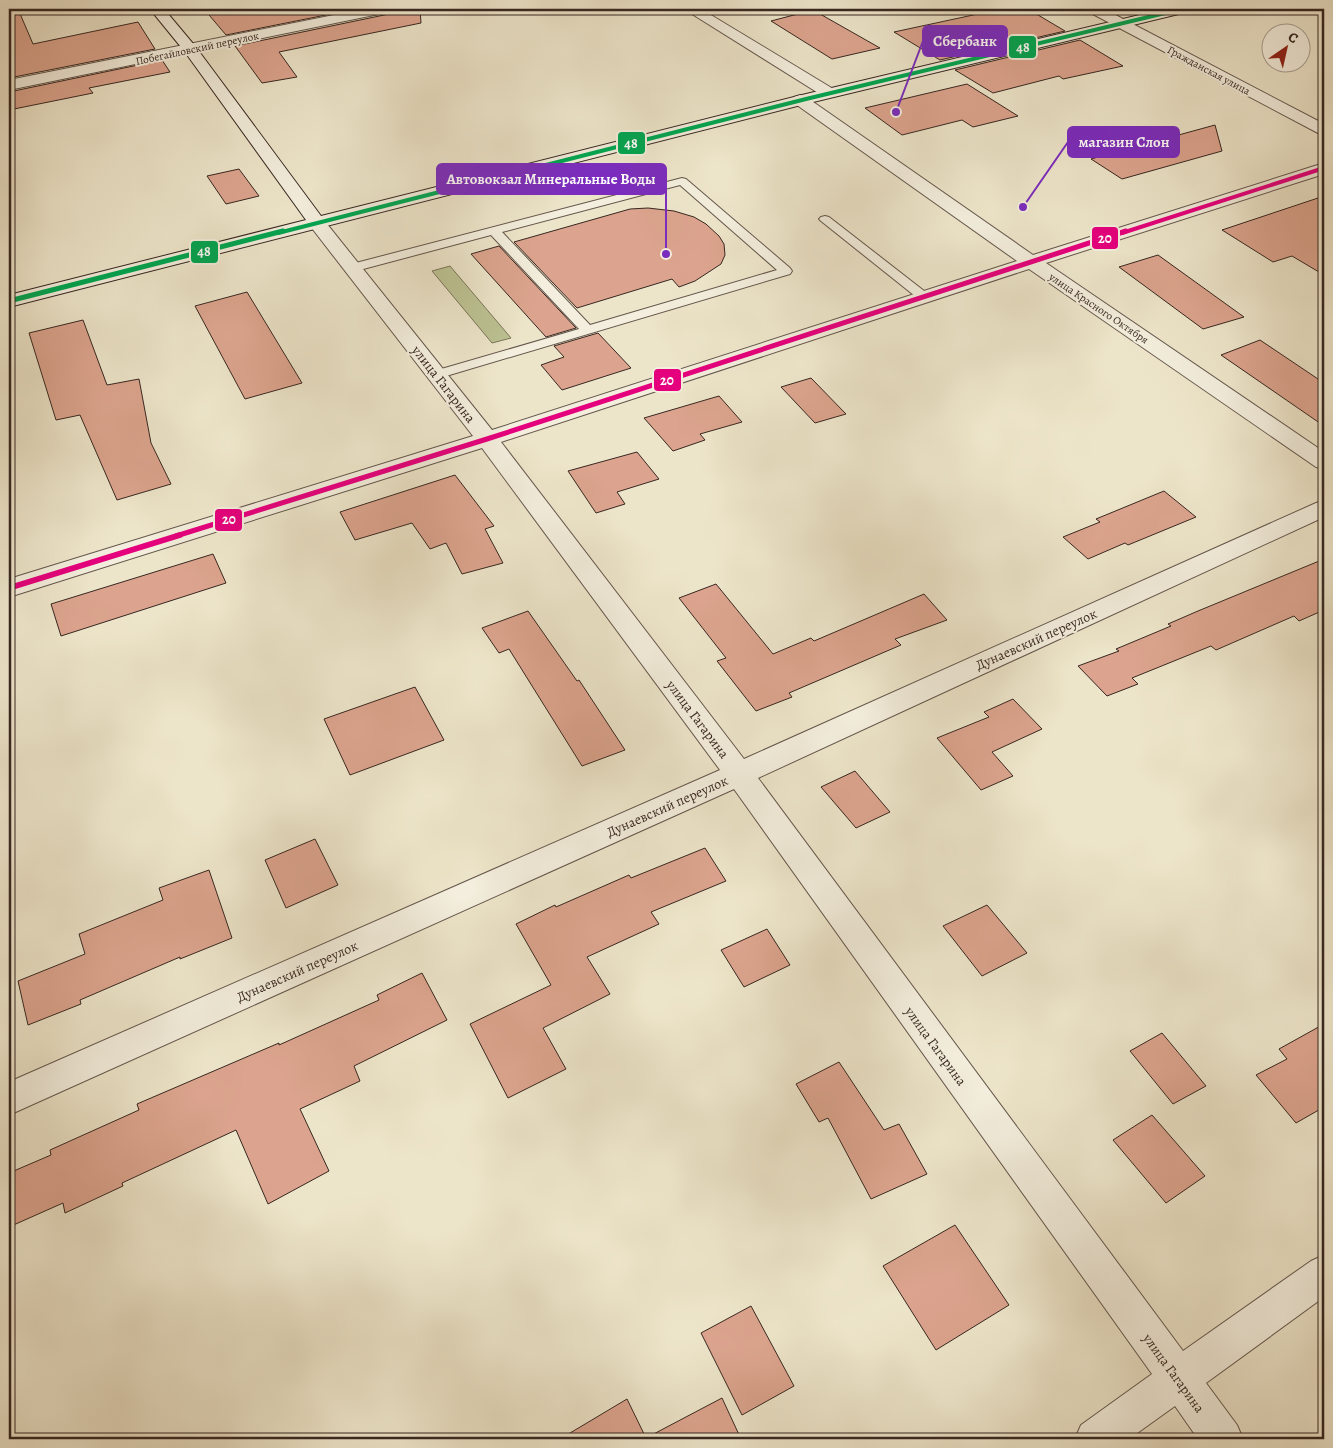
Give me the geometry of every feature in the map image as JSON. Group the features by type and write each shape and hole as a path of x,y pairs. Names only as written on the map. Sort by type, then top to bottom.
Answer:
{"street":[{"name":"улица Гагарина","path":"157,9 190,49 317,223 487,440 739,774 1223,1439"},
{"name":"Побегайловский переулок","path":"9,85 384,9"},
{"path":"691,9 829,93"},
{"name":"Гражданская улица","path":"1094,9 1324,130"},
{"path":"9,301 800,100 1182,9"},
{"name":"улица Красного Октября","path":"800,100 1031,262 1324,462"},
{"path":"9,588 487,440 1324,168"},
{"name":"Дунаевский переулок","path":"9,1099 739,774 1324,508"},
{"path":"1095,1439 1324,1274"}],"lane":[{"path":"352,268 682,182 786,271 436,374"},
{"path":"825,219 924,297"},
{"path":"494,231 587,330"}],"green space":[{"path":"450,266 511,338 492,343 432,271"}],"building":[{"path":"9,9 18,9 33,44 138,22 155,49 9,78"},
{"path":"204,9 356,9 226,35"},
{"path":"393,9 420,9 421,23 279,52 297,77 262,83 235,46 389,14"},
{"path":"1001,9 1028,9 1065,31 940,60 894,32"},
{"path":"813,10 880,48 832,59 771,21"},
{"path":"1080,40 1123,66 1063,79 1059,76 993,93 955,70"},
{"path":"162,60 170,72 89,88 93,93 9,110 9,92"},
{"path":"967,84 1018,116 973,127 962,120 902,135 865,108"},
{"path":"1215,125 1222,151 1122,179 1091,159"},
{"path":"239,169 259,196 226,204 207,176"},
{"path":"1324,196 1324,275 1292,256 1273,262 1222,230"},
{"path":"648,208 674,211 694,217 706,224 719,236 724,244 725,255 721,264 695,281 679,287 672,279 577,308 514,242 630,209"},
{"path":"499,246 576,328 546,337 471,254"},
{"path":"1158,255 1244,317 1203,329 1119,267"},
{"path":"247,292 302,383 245,399 195,306"},
{"path":"83,320 107,385 139,379 151,443 171,484 117,500 80,415 56,420 29,333"},
{"path":"598,333 631,368 562,390 541,365 564,357 554,346"},
{"path":"1260,340 1324,383 1324,426 1221,355"},
{"path":"811,378 846,414 815,423 781,387"},
{"path":"719,396 742,422 700,434 705,440 673,451 644,418"},
{"path":"637,452 659,479 617,492 625,504 596,513 568,471"},
{"path":"455,475 494,526 485,529 503,563 462,574 446,543 430,549 412,523 355,540 340,512"},
{"path":"1164,491 1196,517 1128,545 1125,543 1088,559 1063,537 1100,522 1096,519"},
{"path":"213,554 226,583 61,636 51,604"},
{"path":"1324,559 1324,610 1299,621 1294,616 1216,650 1211,646 1132,678 1138,684 1107,696 1078,666 1119,651 1116,649 1171,626 1168,624"},
{"path":"716,584 773,654 811,638 814,641 924,594 947,620 895,639 901,645 789,693 792,697 756,711 717,661 726,658 679,598"},
{"path":"528,611 577,681 579,680 625,750 582,766 509,649 499,653 482,628"},
{"path":"415,687 444,740 350,775 324,719"},
{"path":"1013,699 1042,729 992,752 1013,776 981,790 937,738 989,717 984,712"},
{"path":"855,771 890,812 856,828 821,787"},
{"path":"315,839 338,885 286,908 265,860"},
{"path":"705,848 726,881 651,912 659,924 587,957 610,994 543,1028 566,1069 508,1098 470,1024 551,985 516,924 555,905 556,907 629,875 631,878"},
{"path":"209,870 232,938 180,959 180,957 80,1000 81,1004 28,1025 18,981 85,954 79,934 163,900 159,888"},
{"path":"987,905 1027,953 982,976 943,926"},
{"path":"767,929 790,965 744,987 721,950"},
{"path":"422,973 447,1020 354,1066 360,1081 300,1109 329,1171 268,1204 236,1130 122,1183 123,1186 65,1213 63,1203 9,1227 9,1173 51,1155 50,1150 139,1110 137,1104 279,1043 279,1045 379,1000 377,995"},
{"path":"1324,1024 1324,1107 1296,1123 1256,1075 1287,1059 1279,1049"},
{"path":"1162,1033 1206,1086 1173,1104 1130,1051"},
{"path":"839,1062 884,1130 899,1124 927,1174 871,1199 828,1118 819,1122 796,1084"},
{"path":"1152,1115 1205,1176 1166,1203 1113,1140"},
{"path":"955,1225 1009,1305 936,1350 883,1266"},
{"path":"751,1306 794,1386 742,1415 701,1333"},
{"path":"722,1398 741,1439 560,1439 627,1399 646,1438"}],"transit line":[{"name":"48","path":"9,301 806,99 1182,9"},
{"name":"20","path":"9,588 487,439 1324,168"}],"place":[{"name":"Сбербанк","path":"896,112"},
{"name":"магазин Слон","path":"1023,207"},
{"name":"Автовокзал Минеральные Воды","path":"666,254"}]}
